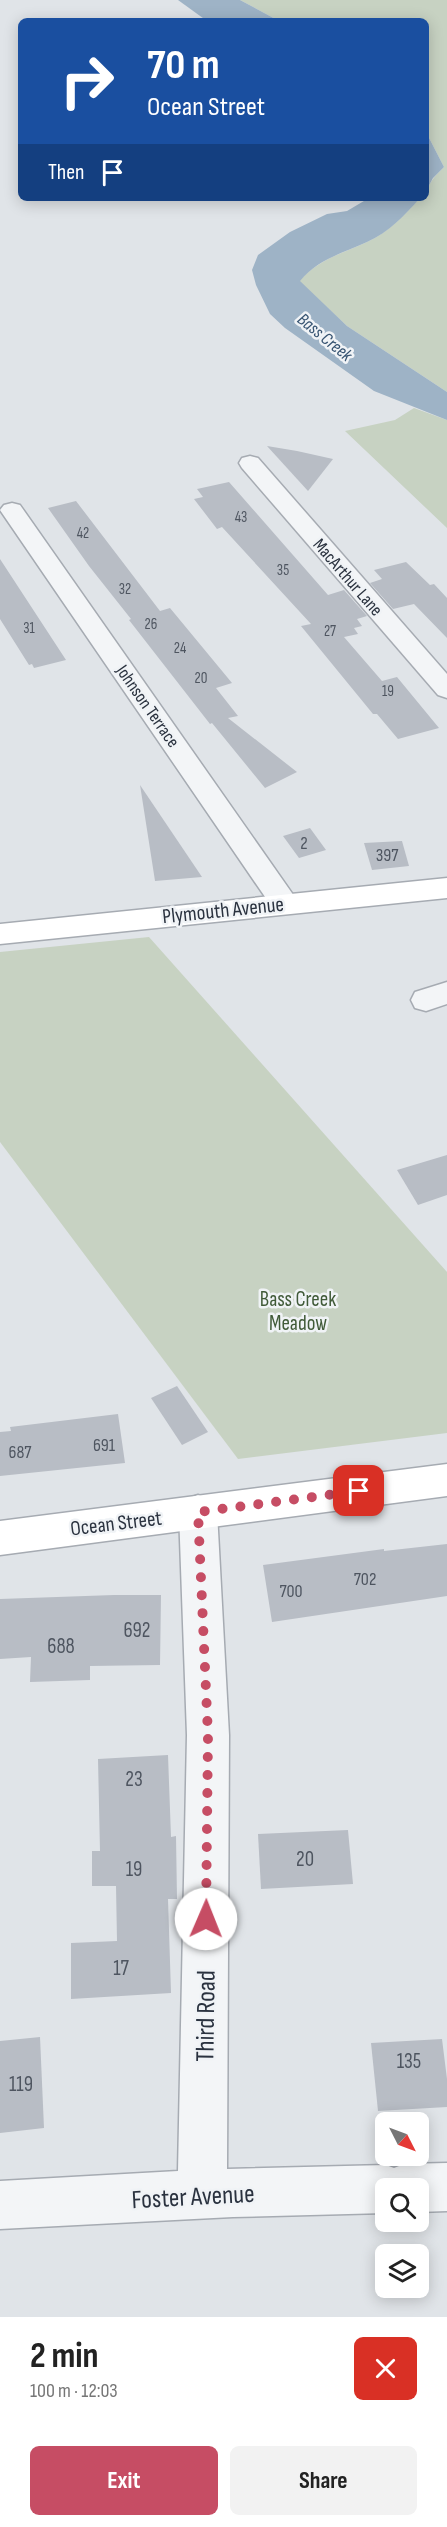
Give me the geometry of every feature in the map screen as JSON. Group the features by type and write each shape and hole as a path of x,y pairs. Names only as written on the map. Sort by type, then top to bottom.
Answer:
{"street":[{"name":"MacArthur Lane","path":"250,463 447,690"},
{"name":"Johnson Terrace","path":"12,510 284,903"},
{"name":"Plymouth Avenue","path":"0,934 447,888"},
{"name":"Ocean Street","path":"0,1538 447,1480"},
{"name":"Third Road","path":"198,1512 208,1735 202,2195"},
{"path":"429,2187 447,2187"},
{"name":"Foster Avenue","path":"0,2205 375,2189"}],"green space":[{"path":"240,0 447,0 447,392 347,326 299,281 323,262 375,238 402,217 417,201 429,201 429,185 444,167 429,138 429,18 273,18"},
{"path":"414,408 447,420 447,528 345,431 395,420"},
{"name":"Bass Creek Meadow","path":"149,937 447,1272 447,1433 238,1459 0,1142 0,952"}],"water":[{"path":"178,0 240,0 273,18 203,18"},
{"path":"429,138 444,167 429,185"},
{"name":"Bass Creek","path":"364,201 417,201 382,233 322,262 300,281 347,326 447,392 447,420 374,391 285,328 270,314 256,285 252,270 258,255 290,232 327,214 347,211"}],"building":[{"path":"267,446 297,451 333,459 308,491"},
{"path":"229,482 328,595 344,590 367,616 357,619 362,626 354,628 358,634 344,637 382,681 397,677 439,728 398,739 377,714 373,714 301,626 311,624 222,527 217,529 194,499 203,497 197,489"},
{"path":"76,501 160,611 170,608 232,683 216,688 238,716 228,718 297,772 265,788 212,723 210,724 129,620 131,619 89,566 48,508"},
{"path":"0,559 66,660 34,668 32,664 29,665 0,619"},
{"path":"406,562 430,585 434,584 447,598 447,638 414,604 393,609 370,583 382,579 374,570"},
{"path":"140,785 202,877 155,881"},
{"path":"310,828 326,850 299,858 283,836"},
{"path":"402,841 409,866 372,870 364,843"},
{"path":"447,1155 447,1195 418,1205 397,1170"},
{"path":"177,1386 208,1432 182,1445 151,1398"},
{"path":"118,1414 125,1463 0,1476 0,1432 11,1431 10,1427"},
{"path":"447,1544 447,1596 272,1622 263,1565 384,1549 384,1551"},
{"path":"161,1595 160,1665 90,1666 90,1680 30,1682 31,1657 0,1659 0,1599"},
{"path":"168,1755 171,1837 176,1836 177,1899 168,1899 171,1993 71,1999 71,1943 117,1941 116,1886 92,1886 92,1851 100,1851 98,1759"},
{"path":"348,1830 353,1884 261,1889 258,1834"},
{"path":"40,2037 44,2128 0,2133 0,2041"},
{"path":"442,2039 447,2079 447,2107 378,2111 371,2043"}],"route":[{"path":"206,1919 208,1735 198,1512 359,1491"}]}
